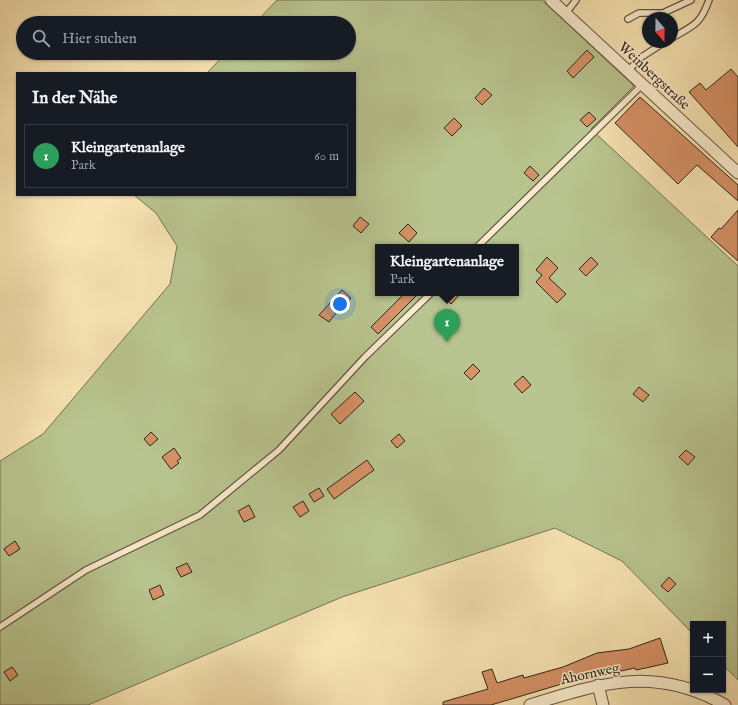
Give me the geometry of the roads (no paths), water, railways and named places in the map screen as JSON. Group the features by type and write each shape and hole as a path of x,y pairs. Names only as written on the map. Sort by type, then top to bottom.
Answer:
{"street":[{"name":"Weinbergstraße","path":"551,0 738,173"},
{"name":"Ahornweg","path":"530,705 598,685 617,682 658,682 689,689 725,705"},
{"path":"598,685 603,705"}],"lane":[{"path":"566,13 576,0"},
{"path":"628,19 639,13 663,12 691,0"},
{"path":"678,34 697,23 703,17 709,0"},
{"path":"628,72 640,58 656,48"},
{"path":"480,244 642,85"},
{"path":"0,627 86,570 200,515 278,450 365,357 428,296"}],"place":[{"name":"Kleingartenanlage","path":"447,342"}]}
